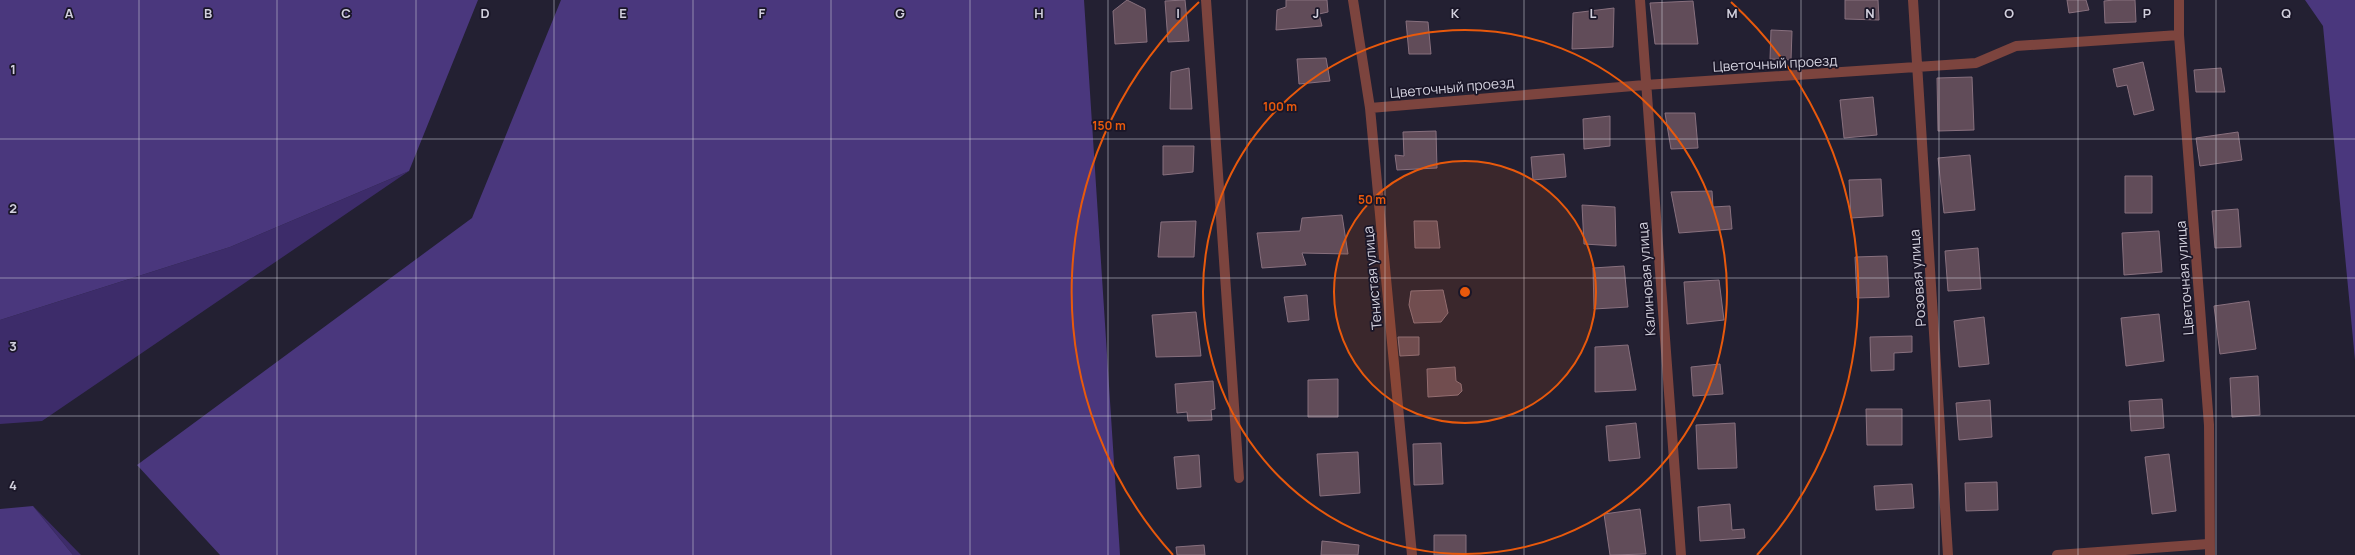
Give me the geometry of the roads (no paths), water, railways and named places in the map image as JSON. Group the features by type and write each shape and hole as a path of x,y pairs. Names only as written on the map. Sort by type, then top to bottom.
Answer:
{"street":[{"path":"1206,0 1239,478"},
{"name":"Тенистая улица","path":"1353,0 1370,108 1412,555"},
{"name":"Калиновая улица","path":"1640,0 1645,84 1681,555"},
{"name":"Розовая улица","path":"1913,0 1948,555"},
{"name":"Цветочная улица","path":"2178,0 2179,35 2209,425 2208,544 2210,555"},
{"name":"Цветочный проезд","path":"1370,108 1645,84 1976,64 2016,46 2179,35"},
{"path":"2057,555 2208,544"}]}
